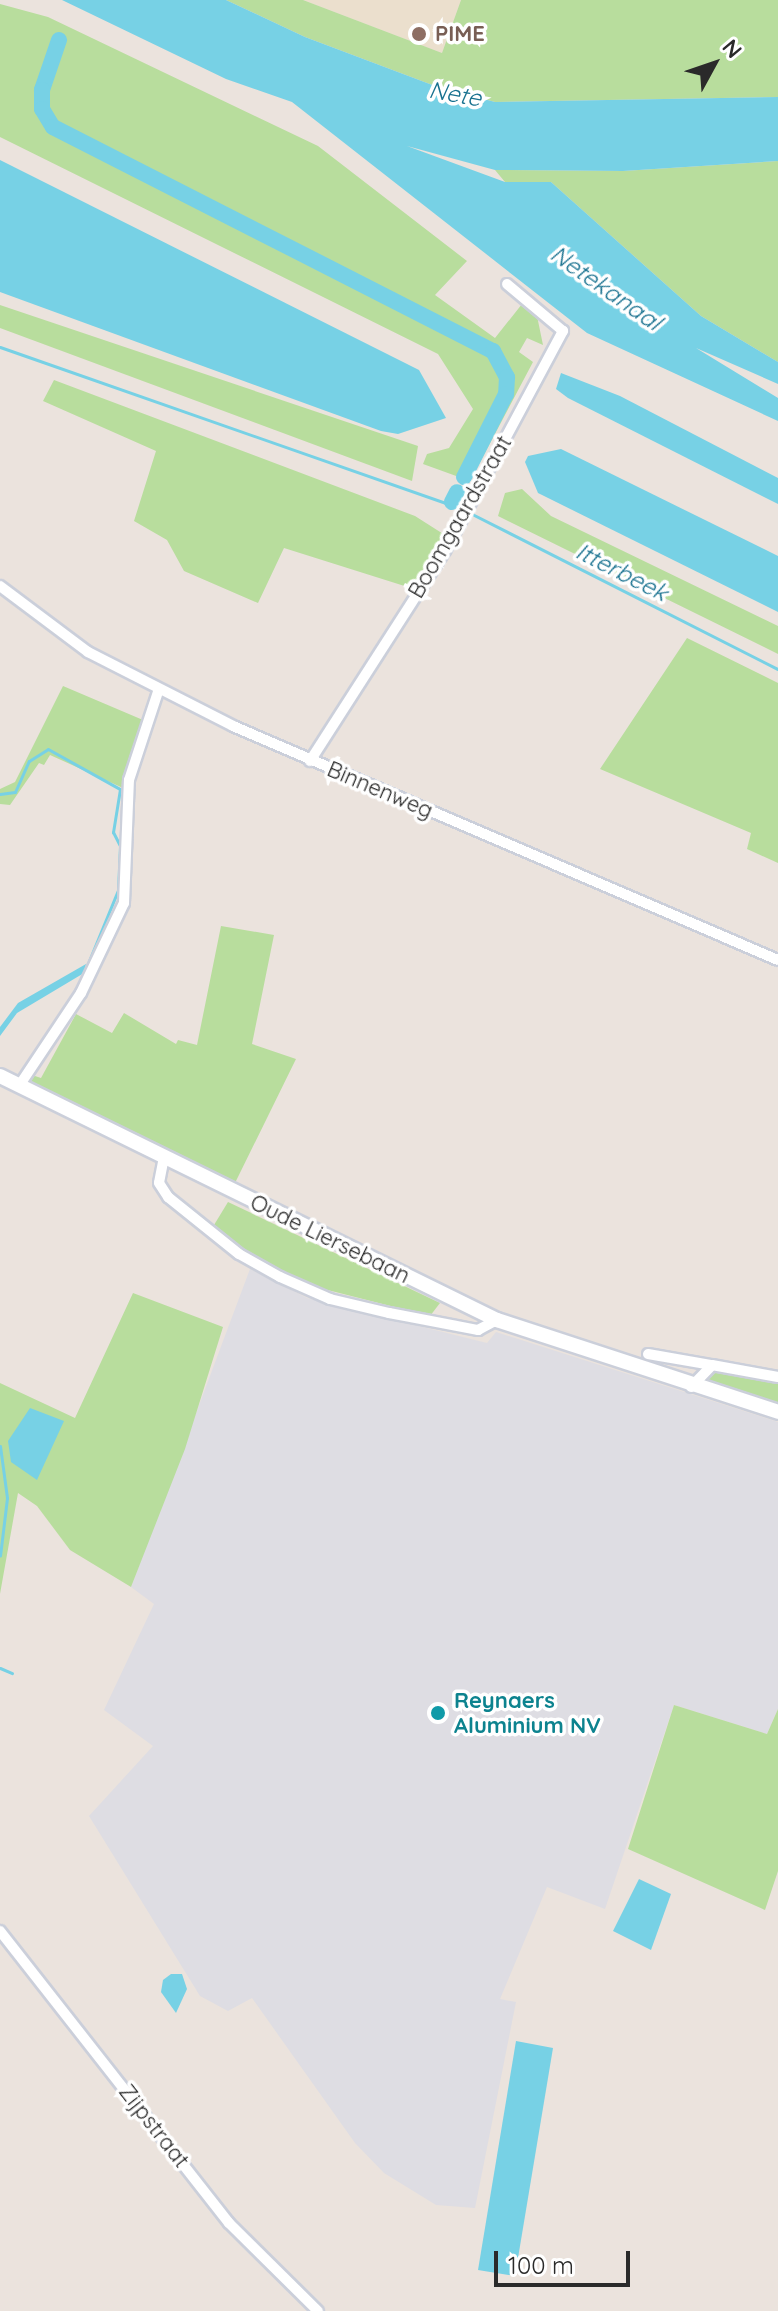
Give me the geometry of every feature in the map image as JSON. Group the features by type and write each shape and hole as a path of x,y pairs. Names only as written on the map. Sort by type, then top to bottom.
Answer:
{"main road":[{"name":"Oude Liersebaan","path":"0,1076 497,1320 691,1387 778,1412"}],"street":[{"name":"Boomgaardstraat","path":"310,761 450,542 563,331 507,284"},
{"name":"Binnenweg","path":"0,586 88,652 159,689 310,761 778,960"},
{"path":"19,1086 81,993 124,903 129,780 159,689"},
{"name":"Oude Liersebaan","path":"164,1157 159,1183 168,1197 239,1254 280,1277 330,1299 389,1313 478,1330 497,1320"},
{"path":"648,1354 778,1377"},
{"path":"691,1387 712,1365"},
{"name":"Zijpstraat","path":"0,1931 237,2232 318,2311"}],"shaded area":[{"name":"PIME","path":"303,0 461,0 442,53"},
{"path":"250,1269 307,1298 487,1343 496,1332 778,1422 778,1709 767,1734 674,1705 605,1909 547,1887 500,1999 516,2002 475,2208 436,2205 384,2173 355,2143 252,1998 228,2011 200,1996 89,1816 153,1746 104,1710 154,1604 131,1587"}],"green space":[{"path":"226,0 303,0 442,53 461,0 778,0 778,97 495,102 435,86 305,37"},
{"path":"0,4 48,17 318,146 467,261 435,295 495,338 522,304 537,316 543,345 527,338 519,352 533,362 470,481 423,464 427,454 449,448 473,409 438,354 0,137"},
{"path":"778,161 778,362 701,316 551,182 505,182 495,170 623,171"},
{"path":"0,305 418,446 412,481 0,328"},
{"path":"54,380 415,516 448,537 414,589 284,548 258,603 184,571 167,540 134,521 156,451 43,401"},
{"path":"522,489 551,516 778,626 778,654 498,516 505,493"},
{"path":"687,638 778,683 778,863 747,849 751,833 600,769"},
{"path":"63,686 143,720 123,788 50,755 44,765 39,763 10,805 0,804 0,789 15,782"},
{"path":"221,926 274,935 252,1044 296,1059 235,1183 29,1081 32,1075 41,1078 76,1014 112,1033 124,1013 176,1044 178,1040 197,1045"},
{"path":"228,1202 440,1303 430,1316 304,1284 245,1251 214,1225"},
{"path":"133,1293 223,1327 185,1449 131,1587 70,1550 37,1506 18,1493 0,1594 0,1383 75,1418"},
{"path":"717,1369 778,1382 778,1407 707,1384 710,1372"},
{"path":"674,1705 767,1734 778,1709 778,1871 765,1910 628,1849"}],"water":[{"path":"62,0 226,0 305,37 435,86 495,102 778,97 778,161 623,171 495,170 407,146 505,182 551,182 701,316 778,362 778,384 696,348 778,398 778,421 587,333 292,102 226,79"},
{"path":"0,160 419,370 446,418 398,434 381,431 0,292"},
{"path":"561,373 620,396 778,478 778,504 568,398 556,389"},
{"path":"561,449 778,556 778,612 538,493 525,462 528,456"},
{"path":"86,964 84,973 17,1013 0,1036 0,1027 18,1003"},
{"path":"30,1408 64,1421 37,1480 11,1462 8,1441"},
{"path":"639,1879 671,1894 651,1950 613,1931"},
{"path":"171,1974 182,1974 187,1989 176,2013 161,1992 163,1980"},
{"path":"516,2041 553,2048 515,2276 478,2270"}],"waterway":[{"path":"59,40 42,90 42,109 53,127 493,351 507,377 506,394 464,477"},
{"path":"0,347 463,509"},
{"path":"452,502 457,492"},
{"name":"Itterbeek","path":"470,513 778,669"},
{"path":"0,794 15,792 29,761 48,749 120,789 113,832 120,846 118,890 87,966"},
{"path":"0,1446 7,1498 0,1556"},
{"path":"0,1668 12,1673"}],"place":[{"name":"PIME","path":"419,34"},
{"name":"Reynaers Aluminium NV","path":"438,1713"}],"water label":[{"name":"Nete","path":"455,94"},
{"name":"Netekanaal","path":"606,288"}]}
